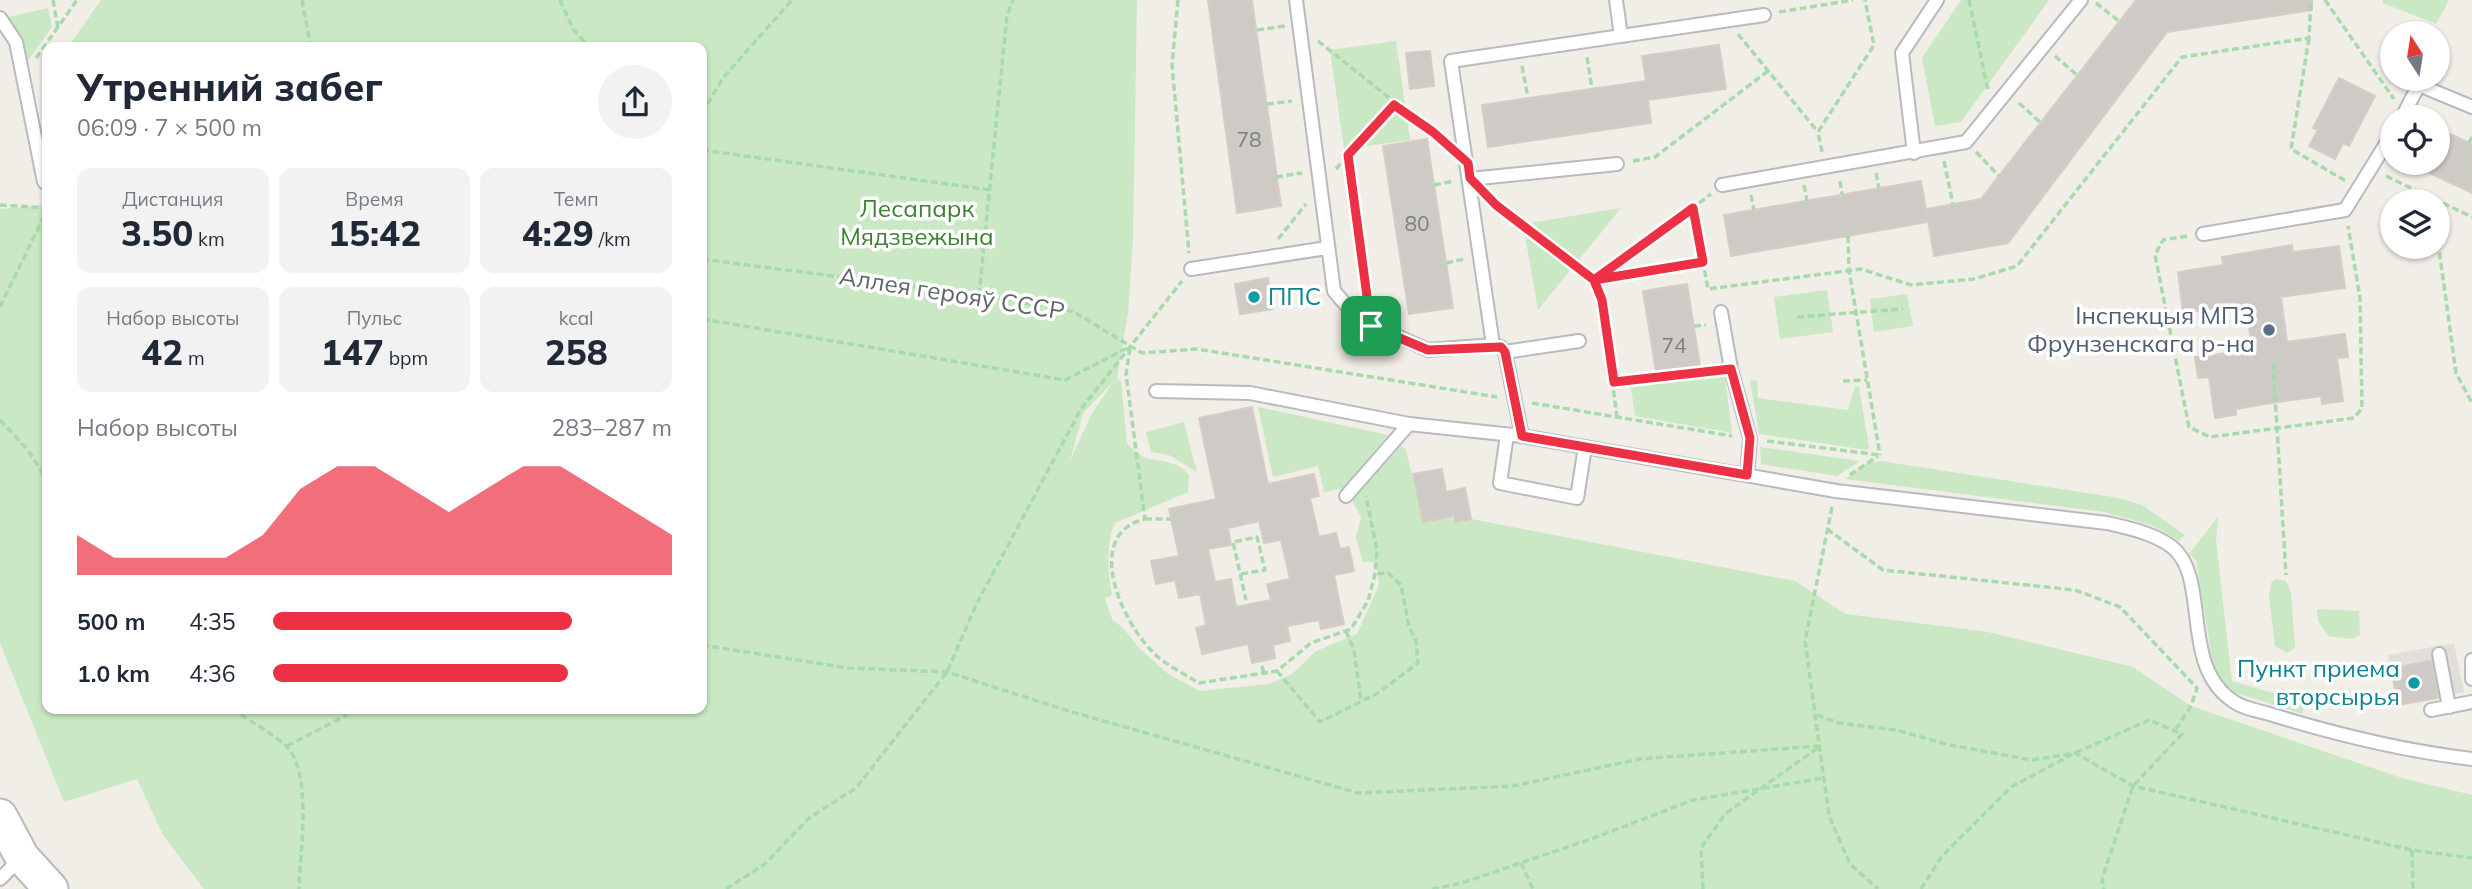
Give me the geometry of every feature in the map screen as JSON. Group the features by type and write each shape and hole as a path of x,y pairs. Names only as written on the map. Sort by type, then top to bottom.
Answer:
{"main road":[{"path":"0,816 11,868 51,889"}],"lane":[{"path":"1296,0 1334,291 1357,318 1428,350 1493,345 1501,347 1505,352 1522,436"},
{"path":"1616,0 1621,36"},
{"path":"1914,153 1902,53 1937,0"},
{"path":"1722,185 1966,142 2081,0"},
{"path":"1493,345 1451,61 1765,15"},
{"path":"0,18 16,42 42,172"},
{"path":"2409,105 2420,85 2472,107"},
{"path":"2203,234 2345,211 2380,156"},
{"path":"1470,178 1617,164"},
{"path":"1191,269 1327,248"},
{"path":"1721,312 1731,369 1750,438 1747,475"},
{"path":"1505,352 1579,341"},
{"path":"1156,391 1250,393 1409,424 1522,436 1836,491 2107,523 2153,537 2171,547 2185,562 2203,661 2212,680 2234,702 2320,729 2431,754 2472,759"},
{"path":"1346,496 1409,424"},
{"path":"1507,435 1500,483 1577,498 1585,447"},
{"path":"2440,654 2449,707"},
{"path":"2472,660 2472,679"},
{"path":"2431,710 2472,702"}],"path":[{"path":"53,0 58,27"},
{"path":"48,42 77,0"},
{"path":"302,0 310,42"},
{"path":"560,0 573,29 585,42"},
{"path":"707,105 723,78 792,0"},
{"path":"979,295 1007,15 1013,0"},
{"path":"726,889 765,864 809,818 856,788 947,672 977,603 1081,409 1191,269 1172,65 1178,0"},
{"path":"1765,15 1853,0"},
{"path":"1818,132 1874,45 1865,0"},
{"path":"1969,0 1993,111"},
{"path":"2093,0 2119,21"},
{"path":"2311,0 2309,38 2291,149 2359,189"},
{"path":"2325,0 2396,105"},
{"path":"1727,21 1818,132 1825,167"},
{"path":"1256,30 1299,24"},
{"path":"1693,208 1707,289 1861,269 1911,285 1974,279 2017,266 2182,57 2309,38"},
{"path":"1317,40 1468,163"},
{"path":"1584,42 1592,89"},
{"path":"2044,47 2077,75"},
{"path":"23,78 42,50"},
{"path":"1520,51 1528,99"},
{"path":"1617,164 1655,157 1768,71"},
{"path":"2007,93 2040,122"},
{"path":"1267,104 1308,98"},
{"path":"1371,326 1348,155 1394,105"},
{"path":"2469,143 2472,137"},
{"path":"1966,142 1999,176"},
{"path":"1941,147 1953,204"},
{"path":"707,151 991,190"},
{"path":"2373,169 2413,189"},
{"path":"1276,177 1317,171"},
{"path":"1470,178 1496,205 1594,280 1602,300 1614,382 1616,418"},
{"path":"1594,280 1722,185"},
{"path":"0,205 42,209"},
{"path":"2450,207 2472,217"},
{"path":"2203,234 2163,240 2155,255 2189,427 2210,437 2354,418 2362,408 2360,298 2345,211"},
{"path":"0,307 42,219"},
{"path":"1845,479 1880,455 1849,270 1849,236"},
{"path":"2440,259 2456,373 2472,403"},
{"name":"Аллея герояў СССР","path":"707,260 979,295 1072,311 1131,346"},
{"path":"1594,280 1703,262"},
{"path":"1797,317 1903,309"},
{"path":"707,320 1065,380 1131,346"},
{"path":"1131,346 1126,374 1145,519"},
{"path":"2273,363 2279,426 2286,575"},
{"path":"1614,382 1731,369"},
{"path":"1843,381 1867,380"},
{"path":"0,420 27,449 42,472"},
{"path":"1171,519 1145,519 1130,523 1121,532 1112,551 1119,602 1136,631 1157,656 1199,683 1265,674 1277,671 1311,643 1350,629 1368,601 1375,574 1377,550 1365,487"},
{"path":"1832,505 1805,642 1829,816 1850,864 1878,889"},
{"path":"1827,529 1883,570 2075,590 2120,607 2197,688 2191,706 2176,729"},
{"path":"1241,574 1265,569 1257,537 1233,542 1246,600"},
{"path":"1277,671 1320,722 1378,693 1418,663 1416,641 1404,609 1401,585 1388,573 1375,574"},
{"path":"1346,631 1354,650 1361,701"},
{"path":"707,646 848,668 947,672 1072,712 1358,793 1513,786 1640,759 1821,746"},
{"path":"1262,666 1265,674"},
{"path":"239,714 287,747 299,766 299,889"},
{"path":"287,747 347,714"},
{"path":"1817,715 1838,723 1896,730 1950,745 2032,760 2076,752 2133,786 2412,850 2472,858"},
{"path":"1921,889 1942,856 2011,787 2076,752 2149,720 2176,729 2182,734 2133,786 2102,879 2104,889"},
{"path":"1703,889 1701,848 1725,814 1821,746"},
{"path":"1432,889 1521,863 1693,800 1824,778"},
{"path":"2412,850 2413,889"},
{"path":"1521,863 1533,889"}],"shaded area":[{"path":"2454,643 2464,692 2398,705 2388,655"}],"green space":[{"name":"Лесапарк Мядзвежына","path":"101,0 1137,0 1133,239 1128,313 1117,378 1121,382 1127,444 1144,457 1174,464 1189,475 1188,492 1115,523 1109,550 1112,595 1105,598 1112,619 1167,673 1200,691 1269,684 1292,674 1316,651 1357,634 1379,585 1376,562 1363,562 1356,537 1361,517 1352,500 1401,446 1406,450 1423,522 1451,517 1455,522 1471,519 1795,581 1846,614 1988,632 2133,667 2191,706 2402,778 2472,795 2472,889 204,889 163,835 137,779 64,802 0,643 0,209 42,205 42,714 707,714 707,42 72,42","holes":["1113,382 1091,415 1070,461 1083,413"]},
{"path":"1961,0 2049,0 1961,122 1935,126 1922,58"},
{"path":"2383,0 2449,0 2438,21 2428,21 2383,3"},
{"path":"48,8 52,27 27,62 23,41 8,17"},
{"path":"1396,41 1410,140 1344,149 1330,50"},
{"path":"1621,208 1538,310 1523,224"},
{"path":"1827,290 1833,332 1780,339 1774,297"},
{"path":"1907,294 1913,326 1874,332 1870,299"},
{"path":"1720,373 1725,377 1732,433 1635,416 1631,387 1634,385"},
{"path":"1750,380 1757,381 1758,398 1848,410 1855,386 1859,387 1869,447 1867,450 1759,434"},
{"path":"1258,407 1388,435 1343,488 1324,492 1318,466 1273,477"},
{"path":"1184,422 1197,472 1169,455 1151,452 1146,432"},
{"path":"1760,447 1860,461 1837,476 1761,464"},
{"path":"1881,461 2119,498 2142,505 2185,535 2179,541 2154,526 2104,512 1845,479 1867,463"},
{"path":"2218,517 2216,541 2232,681 2303,702 2303,714 2231,691 2217,675 2213,665 2196,560 2189,554"},
{"path":"2276,579 2286,581 2291,592 2295,648 2287,653 2275,646 2269,598 2271,583"},
{"path":"2317,609 2359,611 2360,635 2351,639 2328,636 2318,621"}],"building":[{"path":"1208,0 1252,0 1281,206 1237,213"},
{"path":"2136,0 2312,0 2312,10 2167,32 2008,243 1934,256 1926,209 1981,199"},
{"path":"1719,45 1726,89 1648,100 1651,123 1488,147 1482,105 1646,81 1642,56"},
{"path":"1430,51 1434,86 1410,89 1406,53"},
{"path":"2339,78 2375,96 2349,146 2343,143 2335,159 2309,146 2318,130 2313,128"},
{"path":"2450,134 2472,144 2472,193 2434,175 2450,175"},
{"path":"1427,139 1453,308 1409,314 1383,146"},
{"path":"1921,181 1928,222 1731,256 1724,215"},
{"path":"2292,245 2293,252 2339,246 2345,288 2281,297 2287,342 2345,334 2348,357 2337,358 2343,401 2322,404 2321,396 2236,409 2236,415 2215,418 2209,377 2198,378 2195,357 2252,350 2246,304 2183,313 2178,272 2223,265 2222,257"},
{"name":"ППС","path":"1268,278 1273,309 1240,314 1235,284"},
{"path":"1687,284 1700,365 1656,372 1643,291"},
{"path":"1252,407 1268,484 1314,474 1319,496 1310,498 1319,537 1336,533 1340,549 1349,547 1354,571 1334,575 1344,624 1321,629 1319,620 1287,626 1290,641 1273,645 1275,658 1252,663 1248,644 1202,654 1196,628 1206,625 1200,594 1179,598 1175,580 1156,584 1151,561 1179,556 1169,509 1216,499 1199,418","holes":["1259,521 1264,543 1281,540 1290,579 1267,584 1271,600 1236,607 1231,579 1215,582 1208,549 1231,545 1228,528"]},
{"path":"1442,469 1446,492 1465,488 1471,519 1455,522 1454,516 1423,522 1413,474"},
{"name":"Пункт приема вторсырья","path":"2431,661 2438,698 2398,705 2391,668"}],"place":[{"name":"ППС","path":"1254,297"},
{"name":"Інспекцыя МПЗ Фрунзенскага р-на","path":"2269,330"},
{"name":"Пункт приема вторсырья","path":"2414,683"}],"route":[{"path":"1371,326 1348,155 1394,105 1433,132 1468,163 1470,178 1496,205 1594,280 1693,208 1703,262 1594,280 1602,300 1614,382 1731,369 1750,438 1747,475 1522,436 1505,352 1501,347 1493,345 1428,350 1371,326"}]}
